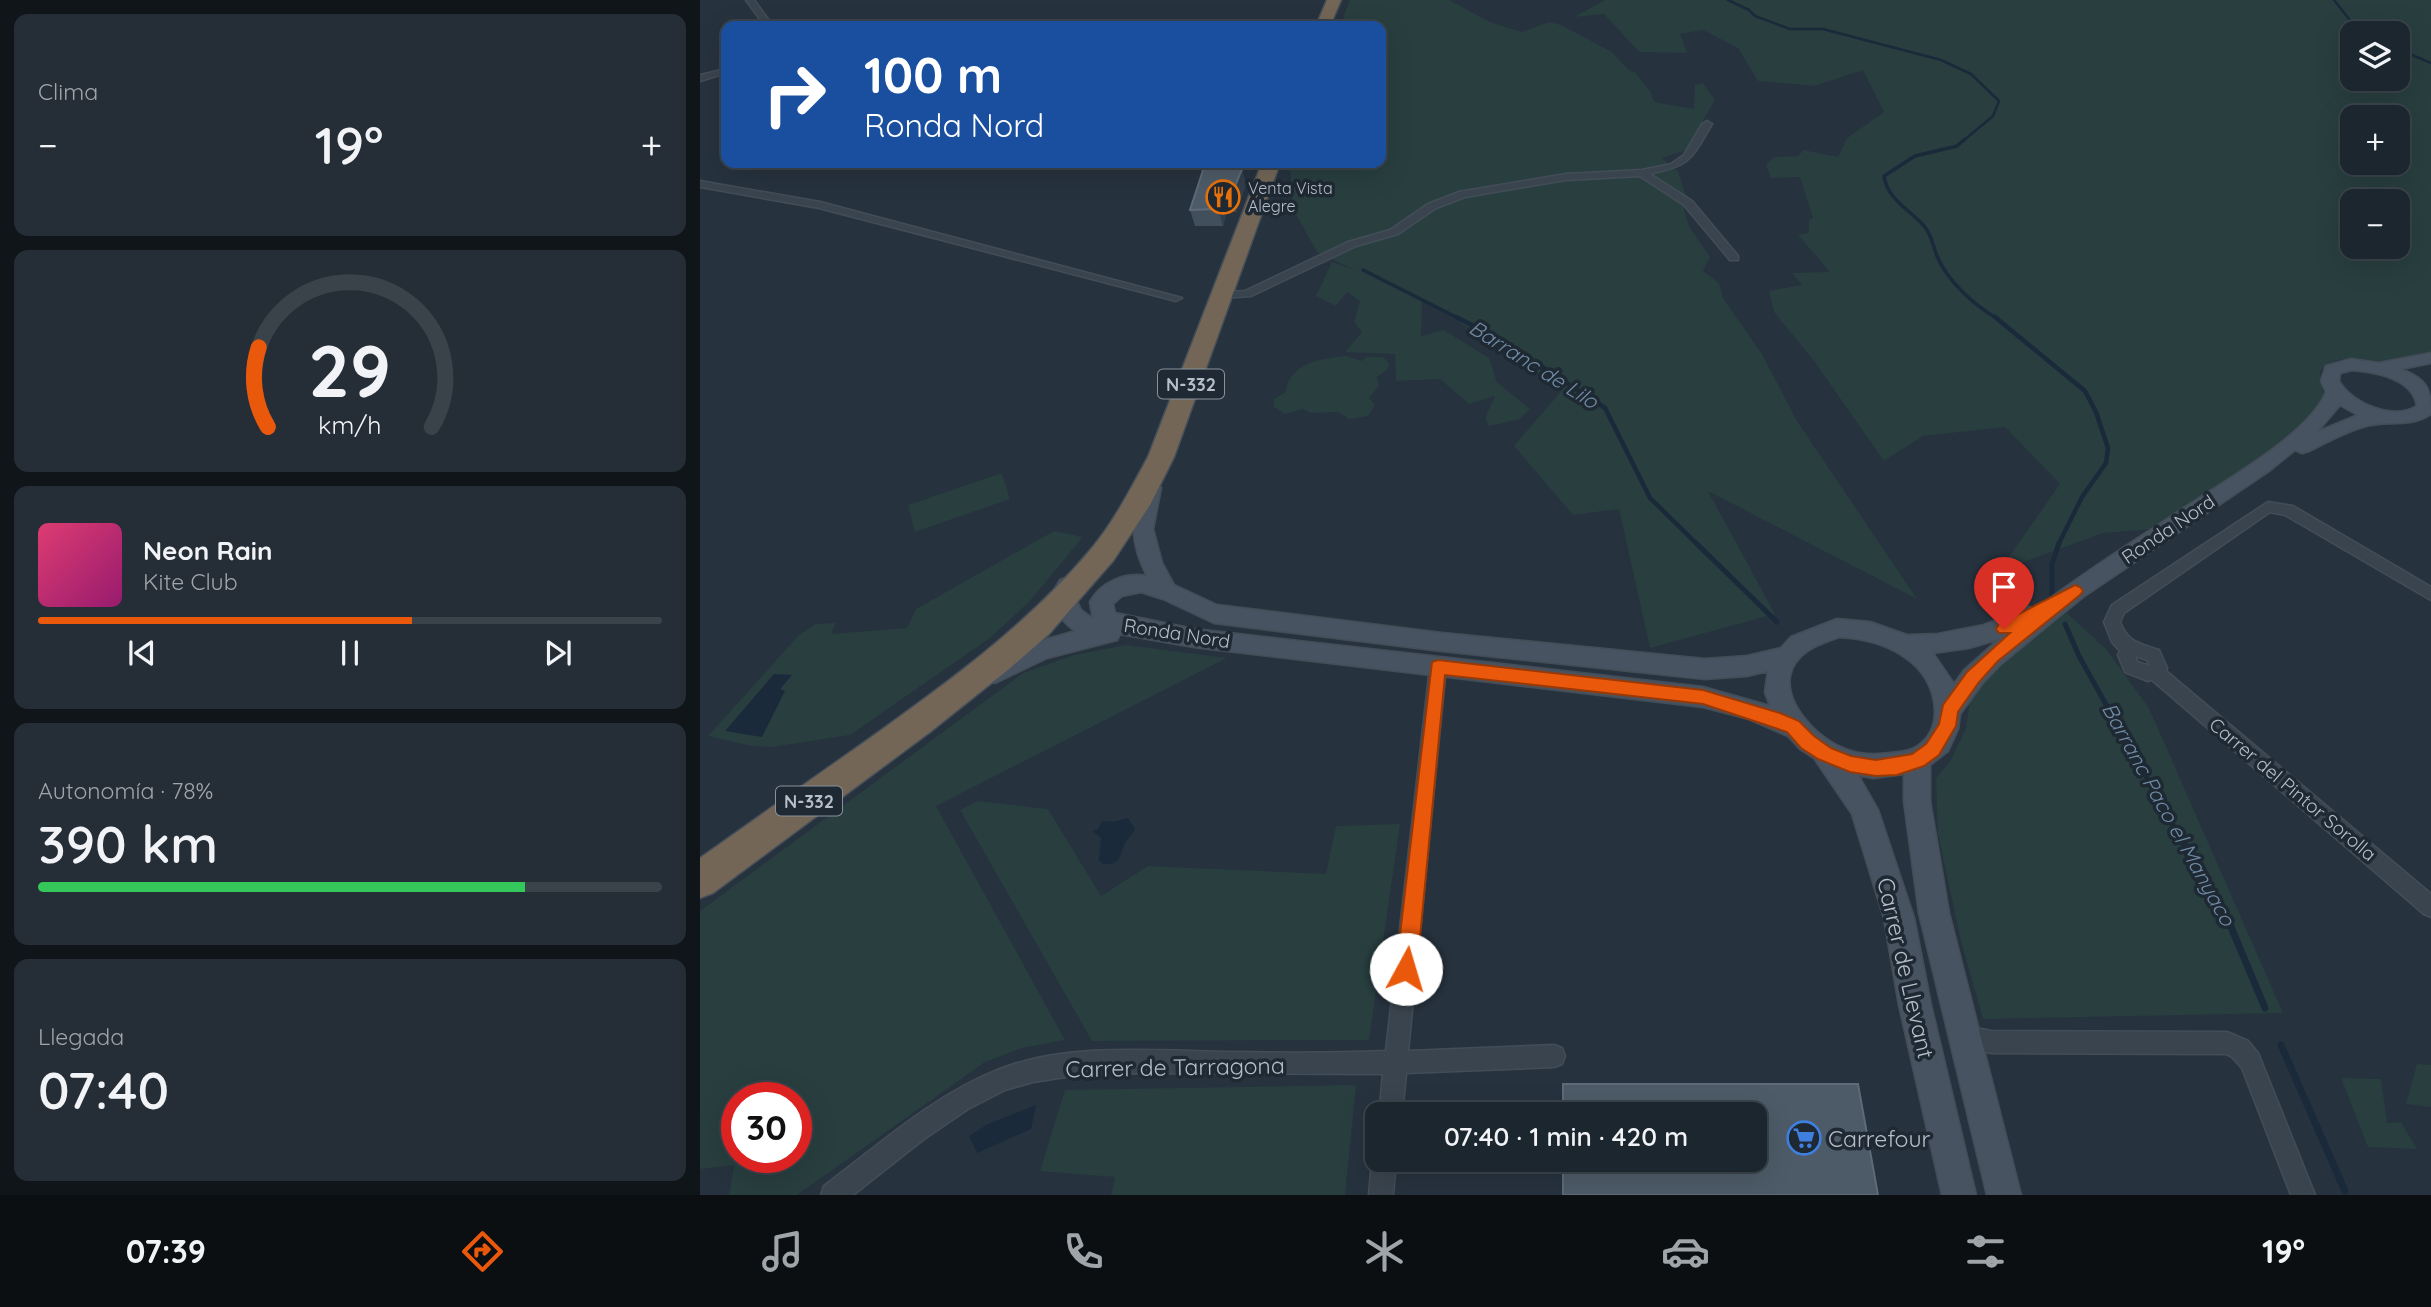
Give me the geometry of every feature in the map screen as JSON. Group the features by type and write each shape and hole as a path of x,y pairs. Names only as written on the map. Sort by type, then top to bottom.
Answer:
{"highway":[{"path":"1324,21 1334,0"},
{"name":"N-332","path":"700,880 918,722 998,660 1063,600 1110,544 1136,505 1161,457 1196,372 1269,168"},
{"name":"N-332","path":"700,863 869,743 986,653 1022,621 1083,558 1117,512 1142,470 1219,302"}],"main road":[{"path":"2379,368 2431,358"},
{"name":"Ronda Nord","path":"1949,710 1973,677 1993,657 2075,591 2262,466 2316,423 2330,406 2335,392 2329,376 2340,366 2365,365 2379,368"},
{"path":"2379,368 2427,387 2427,416"},
{"path":"2335,392 2357,407 2386,417"},
{"name":"Ronda Nord","path":"2262,466 2331,431 2359,421 2427,416"},
{"path":"1161,457 1144,506 1141,531 1148,561 1166,589"},
{"path":"1083,558 1062,596 1067,614 1083,625 1106,633 1130,634 1155,630"},
{"name":"Ronda Nord","path":"1784,657 1747,666 1705,669 1442,642 1214,614 1186,603 1166,589 1144,583 1122,584 1108,592 1101,602 1105,619 1118,624 1194,638 1703,697 1753,710 1793,727"},
{"path":"1022,621 1063,600 1122,584"},
{"name":"Ronda Nord","path":"1905,644 1940,645 1972,639 2004,629 2075,591"},
{"name":"Ronda Nord","path":"1837,628 1874,631 1905,644 1921,656 1942,682 1949,710 1947,726 1941,739 1917,760 1876,768 1850,764 1824,753 1793,727 1782,709 1777,691 1778,673 1784,657 1796,644 1814,633 1837,628"},
{"path":"918,722 1009,663 1041,650 1106,633"},
{"name":"Carrer de Llevant","path":"1824,753 1847,781 1864,810 1899,918 1915,1005 1959,1195"},
{"name":"Carrer de Llevant","path":"1917,760 1917,801 1934,913 2004,1195"}],"street":[{"path":"750,0 765,21"},
{"path":"700,78 721,72"},
{"path":"1219,302 1247,294 1352,244 1394,232 1432,206 1463,194 1566,177 1642,173 1674,166 1688,157 1707,124"},
{"path":"1642,173 1688,203 1734,258"},
{"path":"700,184 820,205 1177,298"},
{"name":"Carrer del Pintor Sorolla","path":"2431,594 2288,510 2268,507 2118,609 2112,622 2129,650 2145,650 2153,655 2159,668 2155,672 2431,907"},
{"path":"1391,1102 1438,667"},
{"path":"1965,1037 1992,1042 2227,1043 2240,1049 2250,1061 2303,1195"},
{"name":"Carrer de Tarragona","path":"833,1195 929,1123 968,1098 1003,1080 1042,1070 1106,1064 1395,1063 1554,1056"},
{"path":"1381,1195 1383,1172"}],"green space":[{"path":"1350,0 1449,0 1490,22 1522,32 1549,22 1561,25 1612,52 1630,71 1635,72 1650,91 1654,102 1694,109 1695,85 1703,83 1715,100 1686,150 1662,158 1678,171 1686,196 1684,210 1689,226 1710,257 1703,271 1719,283 1723,298 1762,354 1797,421 1917,599 1708,491 1775,614 1650,648 1619,509 1573,515 1514,446 1563,389 1444,312 1422,301 1421,336 1444,330 1489,358 1497,382 1530,409 1520,419 1489,426 1485,418 1495,396 1469,404 1440,379 1396,381 1395,354 1345,352 1362,332 1354,322 1360,301 1347,292 1336,306 1316,296 1332,262 1355,270 1317,252 1293,209 1290,168 1386,168 1386,21 1342,21"},
{"path":"1605,0 2431,0 2431,353 2393,363 2345,359 2328,365 2320,372 2324,396 2318,407 2297,429 2259,458 2152,529 2103,533 1999,571 2060,484 2005,427 1923,436 1884,461 1814,361 1774,312 1769,291 1802,285 1792,273 1830,272 1798,235 1809,233 1809,220 1813,218 1800,177 1771,178 1766,165 1774,157 1798,156 1803,150 1838,157 1847,138 1884,112 1863,70 1815,86 1758,81 1738,48 1703,30 1680,34 1687,53 1639,52 1604,14 1574,17"},
{"path":"1346,356 1361,361 1367,357 1383,357 1389,363 1388,369 1377,377 1379,386 1369,398 1375,405 1368,416 1349,419 1338,412 1311,413 1302,409 1285,414 1274,407 1274,399 1286,392 1288,382 1300,368 1327,358"},
{"path":"1002,473 1010,499 915,532 908,505"},
{"path":"1054,531 1083,537 1029,602 990,638 850,735 772,747 751,746 708,736 798,636 815,624 836,623 831,634 907,628 916,609"},
{"path":"2067,613 2106,649 2149,708 2283,1013 1983,1019 1961,941 1938,834 1936,778 1950,762 1966,728 1970,700 2001,664"},
{"path":"1126,645 1227,658 936,806 1065,1040 1022,1048 985,1062 797,1195 729,1195 733,1173 812,1173 812,1082 721,1082 721,1167 700,1169 700,911 1023,673 1074,655"},
{"path":"977,801 1048,809 1101,896 1148,866 1326,874 1336,826 1400,824 1369,1040 1092,1041 960,810"},
{"path":"2417,1064 2431,1065 2431,1107 2406,1104"},
{"path":"2341,1078 2381,1079 2387,1123 2401,1122 2417,1149 2368,1147"},
{"path":"1356,1085 1345,1195 1111,1195 1115,1177 1040,1171 1065,1090"}],"water":[{"path":"774,674 792,675 780,689 785,691 762,737 725,731"},
{"path":"1128,818 1135,829 1126,841 1121,855 1113,863 1103,864 1099,860 1101,838 1092,831 1098,829 1102,821 1112,822"},
{"path":"1036,1105 1031,1129 977,1153 969,1136 988,1124"}],"building":[{"path":"1204,168 1242,169 1231,196 1222,196 1218,209 1190,210"},
{"name":"Carrefour","path":"1563,1084 1858,1084 1878,1195 1563,1195 1563,1172 1767,1172 1767,1102 1563,1102"}],"waterway":[{"name":"Barranc Paco el Manyaco","path":"1728,0 1749,10 1755,16 1790,29 1823,29 1941,60 1971,74 1999,101 1993,116 1963,141"},
{"path":"2334,0 2351,21"},
{"path":"2410,54 2431,63"},
{"name":"Barranc Paco el Manyaco","path":"1965,139 1957,146 1915,156 1884,176 1889,191 1926,229 1942,266 1955,284 1971,300 1995,317"},
{"name":"Barranc de Lilo","path":"1363,270 1460,319"},
{"name":"Barranc de Lilo","path":"1456,317 1460,319"},
{"name":"Barranc Paco el Manyaco","path":"1995,317 2085,391 2096,412 2108,448 2106,463 2082,497 2059,543"},
{"name":"Barranc de Lilo","path":"1460,319 1496,337 1605,408 1650,498 1698,545"},
{"name":"Barranc de Lilo","path":"1696,543 1777,622"},
{"name":"Barranc Paco el Manyaco","path":"2052,594 2052,564 2059,543"},
{"name":"Barranc Paco el Manyaco","path":"2065,624 2079,656 2177,832"},
{"name":"Barranc Paco el Manyaco","path":"2176,830 2231,927 2265,1008"},
{"name":"Barranc Paco el Manyaco","path":"2281,1045 2345,1191"}],"place":[{"name":"Venta Vista Alegre","path":"1223,197"},
{"name":"Carrefour","path":"1804,1138"}],"route":[{"path":"1406,969 1438,667 1703,697 1774,718 1793,727 1824,753 1850,764 1876,768 1917,760 1932,750 1947,726 1949,710 1973,677 1993,657 2075,591 2004,629"}]}
